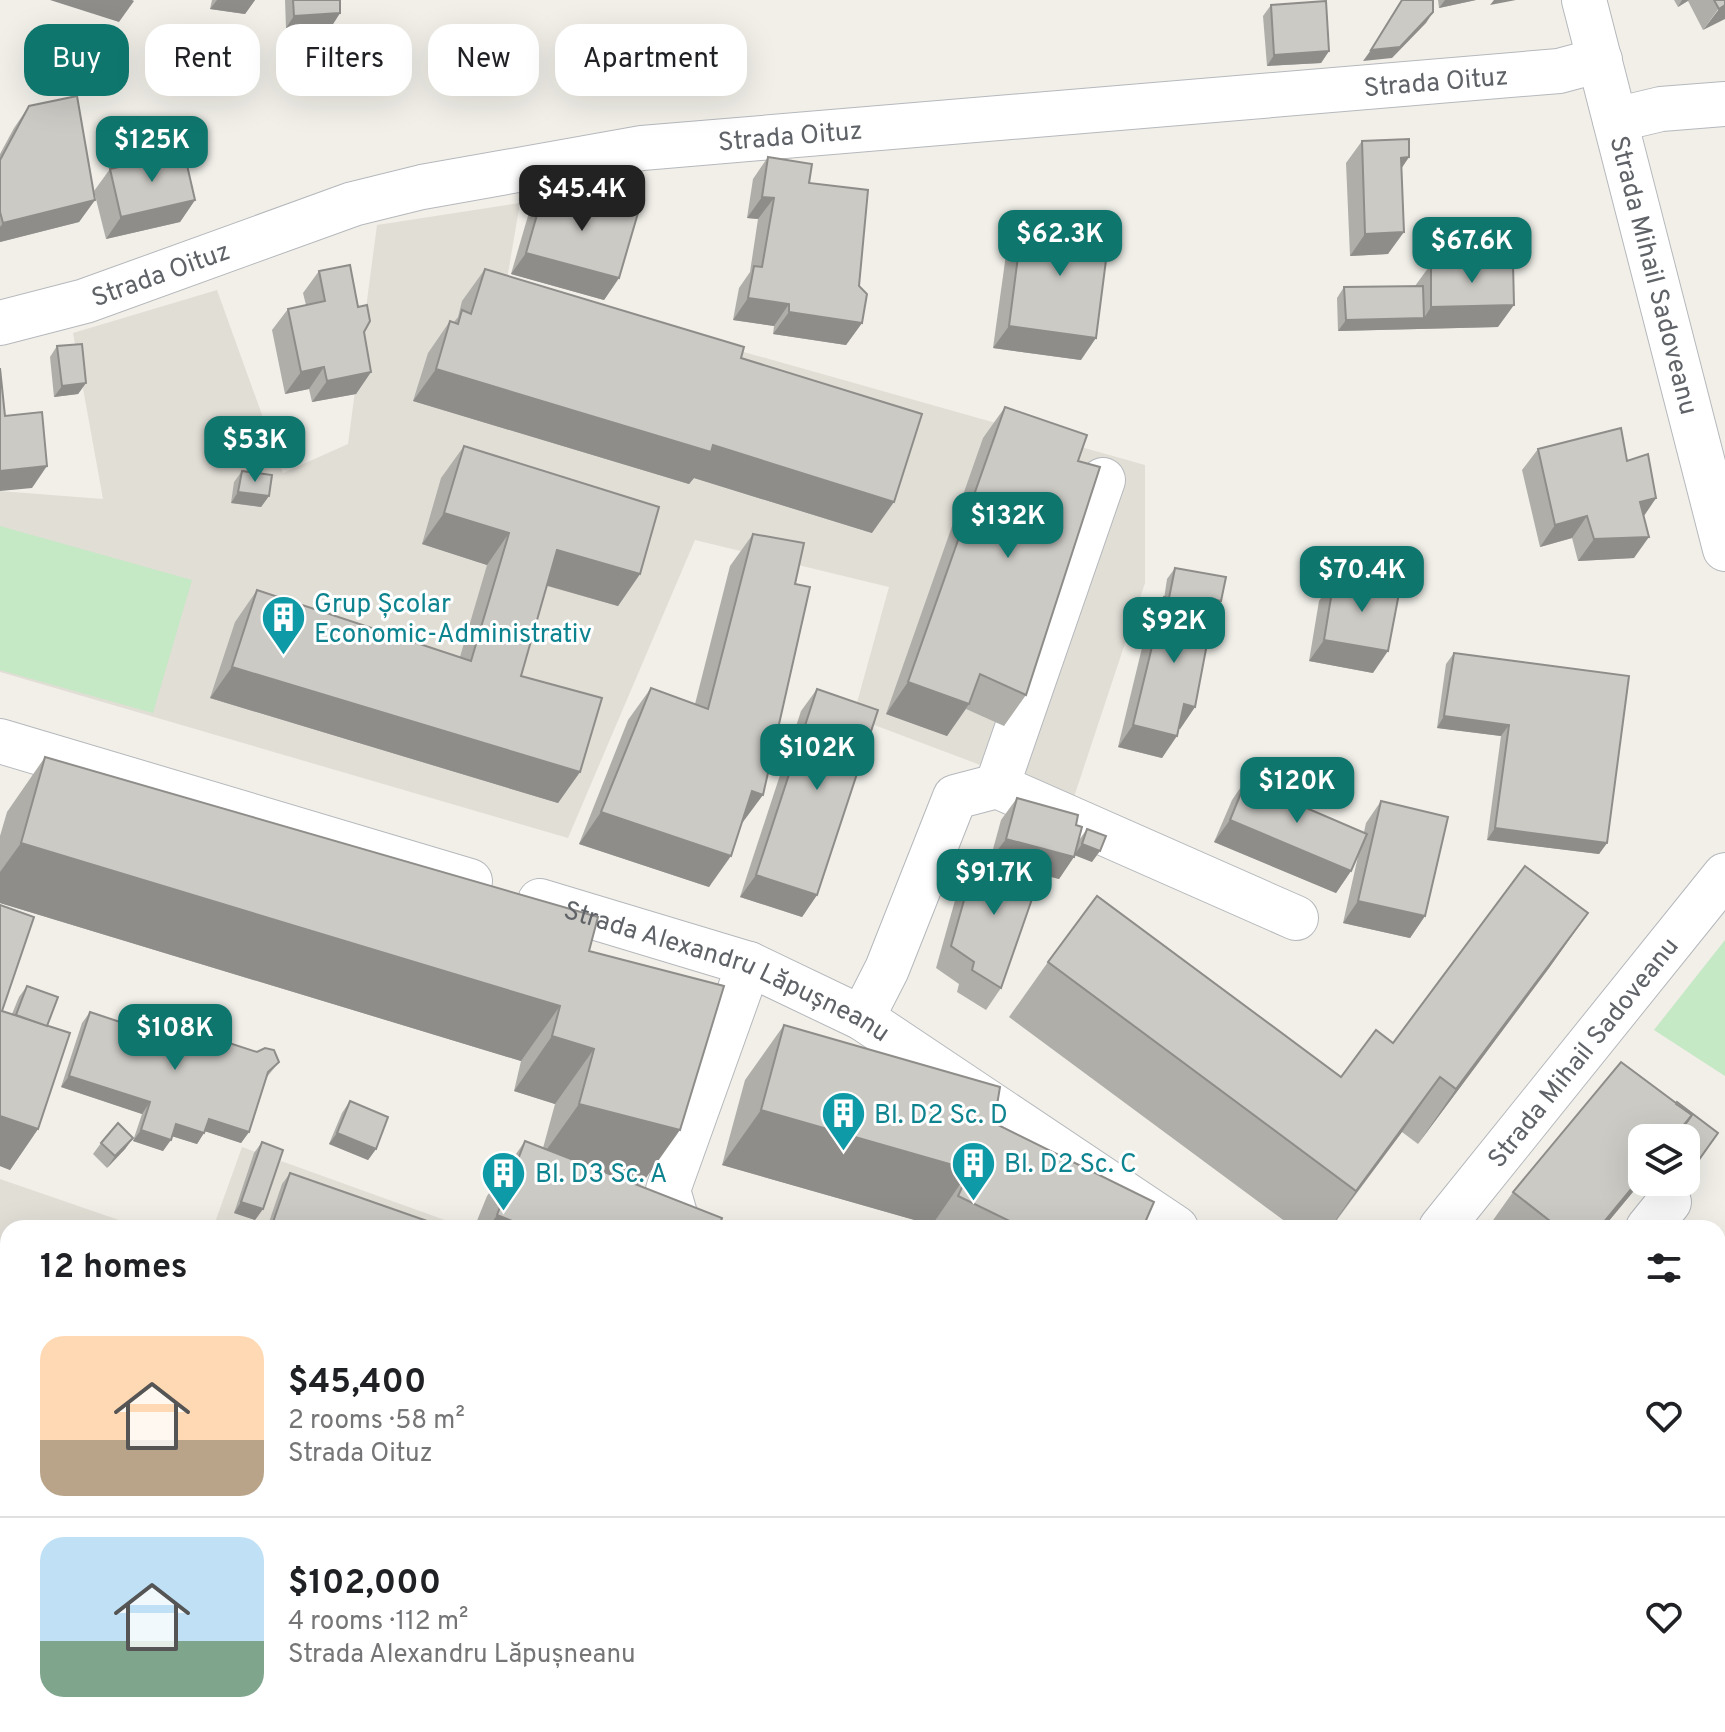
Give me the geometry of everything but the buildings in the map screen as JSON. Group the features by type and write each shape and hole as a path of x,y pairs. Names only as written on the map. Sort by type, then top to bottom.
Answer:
{"street":[{"name":"Strada Mihail Sadoveanu","path":"1584,0 1725,549"},
{"name":"Strada Oituz","path":"0,323 85,301 353,204 422,187 642,148 1559,71 1600,60"},
{"path":"1615,120 1661,109 1725,104"},
{"path":"997,786 1103,480"},
{"name":"Strada Alexandru Lăpușneanu","path":"0,741 749,964 862,1018 1164,1220"},
{"path":"862,1018 887,969 955,797 997,786 1296,918"},
{"name":"Strada Mihail Sadoveanu","path":"1451,1220 1725,875"},
{"path":"677,1220 668,1190 749,964"}],"shaded area":[{"path":"520,203 506,285 1145,465 1145,583 1073,800 853,717 889,587 695,540 568,838 0,672 0,491 103,499 73,333 217,290 283,473 348,444 377,225"},
{"path":"242,1147 445,1220 216,1220"},
{"path":"0,1179 119,1220 0,1220"}],"green space":[{"path":"0,526 192,580 153,713 0,670"},
{"path":"1725,940 1725,1076 1654,1030"}],"place":[{"name":"Grup Școlar Economic-Administrativ","path":"283,657"},
{"name":"Bl. D2 Sc. D","path":"843,1153"},
{"name":"Bl. D2 Sc. C","path":"973,1202"},
{"name":"Bl. D3 Sc. A","path":"504,1212"}]}
